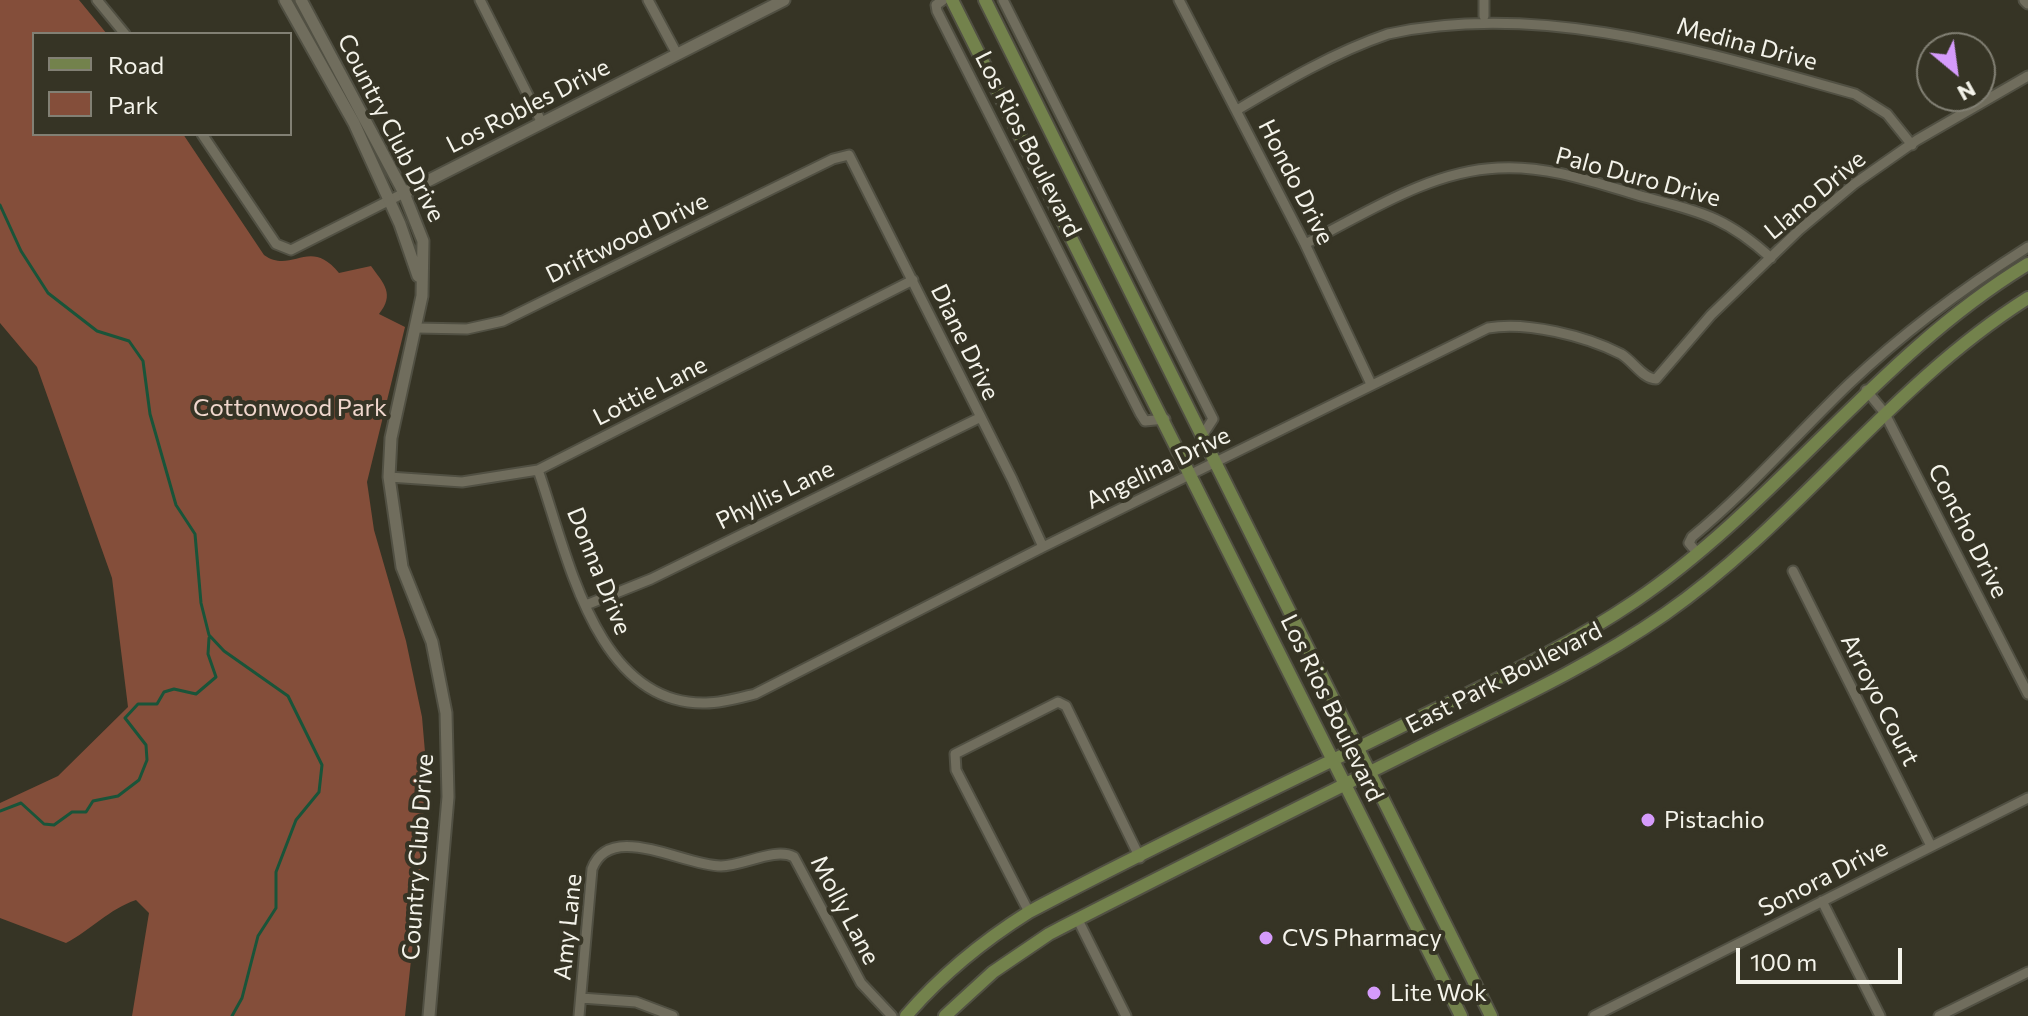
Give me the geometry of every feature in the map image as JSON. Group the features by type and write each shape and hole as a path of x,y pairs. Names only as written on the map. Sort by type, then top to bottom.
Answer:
{"main road":[{"name":"Los Rios Boulevard","path":"952,0 1165,419 1461,1016"},
{"name":"Los Rios Boulevard","path":"985,0 1491,1016"},
{"name":"East Park Boulevard","path":"906,1016 953,967 990,937 1029,912 1358,748 1606,619 1698,554 1776,484 1866,390 1966,305 2028,264"},
{"name":"East Park Boulevard","path":"945,1016 1016,954 1152,881 1621,643 1675,607 1752,546 1884,412 1957,349 2028,298"},
{"path":"1253,599 1278,591"},
{"path":"1606,619 1621,643"},
{"path":"1140,858 1152,881"},
{"path":"1429,952 1454,939"}],"street":[{"path":"97,0 123,32"},
{"name":"Country Club Drive","path":"285,0 354,123 389,200 422,296 391,438 389,477 402,567 432,642 446,713 448,797 429,1016"},
{"name":"Country Club Drive","path":"301,0 404,193 423,241 419,280"},
{"path":"480,0 542,123"},
{"path":"648,0 677,54"},
{"name":"Los Robles Drive","path":"203,136 276,244 291,250 784,0"},
{"name":"Los Rios Boulevard","path":"943,0 936,5 937,11 1140,413 1145,421 1165,419"},
{"name":"Los Rios Boulevard","path":"1003,0 1213,419 1202,436"},
{"name":"Hondo Drive","path":"1179,0 1305,244 1371,384"},
{"path":"1484,0 1484,16"},
{"name":"Medina Drive","path":"1237,110 1281,84 1388,34 1429,23 1484,16 1571,20 1622,30 1855,94 1887,114 1912,145"},
{"name":"Llano Drive","path":"1656,379 1711,315 1854,184 1912,145 2028,76"},
{"name":"Diane Drive","path":"849,155 1043,547"},
{"name":"Driftwood Drive","path":"417,328 467,329 503,321 833,159 849,155"},
{"name":"Palo Duro Drive","path":"1305,244 1432,181 1497,168 1565,174 1704,213 1727,222 1771,258"},
{"path":"1698,554 1689,543 1692,537 1767,470 1847,386 1956,296 2028,247"},
{"name":"Lottie Lane","path":"389,477 462,482 538,470 913,280"},
{"name":"Angelina Drive","path":"678,700 706,703 755,694 1043,547 1488,328 1524,324 1620,354 1648,379 1656,379"},
{"name":"Concho Drive","path":"1866,390 1884,412 2028,694"},
{"name":"Phyllis Lane","path":"586,605 651,579 979,418"},
{"name":"Donna Drive","path":"538,470 599,638 633,677 678,700"},
{"name":"Arroyo Court","path":"1793,571 1931,846"},
{"path":"1029,912 956,770 955,754 1058,702 1066,706 1140,858"},
{"name":"Sonora Drive","path":"1594,1016 2028,798"},
{"name":"Amy Lane","path":"579,1016 592,869 596,858 608,847"},
{"name":"Molly Lane","path":"608,847 640,847 680,860 721,866 783,854 794,857 861,983 892,1016"},
{"path":"1822,901 1880,1016"},
{"path":"1078,920 1126,1016"},
{"path":"1939,1016 2028,972"},
{"path":"581,998 636,1002 673,1016"}],"green space":[{"name":"Cottonwood Park","path":"0,0 79,0 105,32 32,32 32,136 184,136 264,255 283,261 319,257 339,273 371,266 386,289 386,301 379,314 405,327 367,482 374,530 406,641 422,717 426,764 420,876 405,1016 132,1016 149,913 136,900 66,943 0,918 0,803 58,776 128,707 112,578 37,367 0,323"}],"waterway":[{"path":"0,205 21,251 48,293 97,331 129,341 143,361 150,414 176,505 195,534 201,603 209,635 224,651 288,696 322,765 319,792 296,820 276,872 276,908 258,936 242,998 232,1016"},
{"path":"0,811 21,803 44,824 54,825 72,812 86,812 93,801 118,796 139,780 147,760 146,745 125,718 138,704 157,704 164,692 174,689 196,694 216,677 208,654 209,638"}],"place":[{"name":"Pistachio","path":"1648,820"},
{"name":"CVS Pharmacy","path":"1266,938"},
{"name":"Lite Wok","path":"1374,993"}]}
